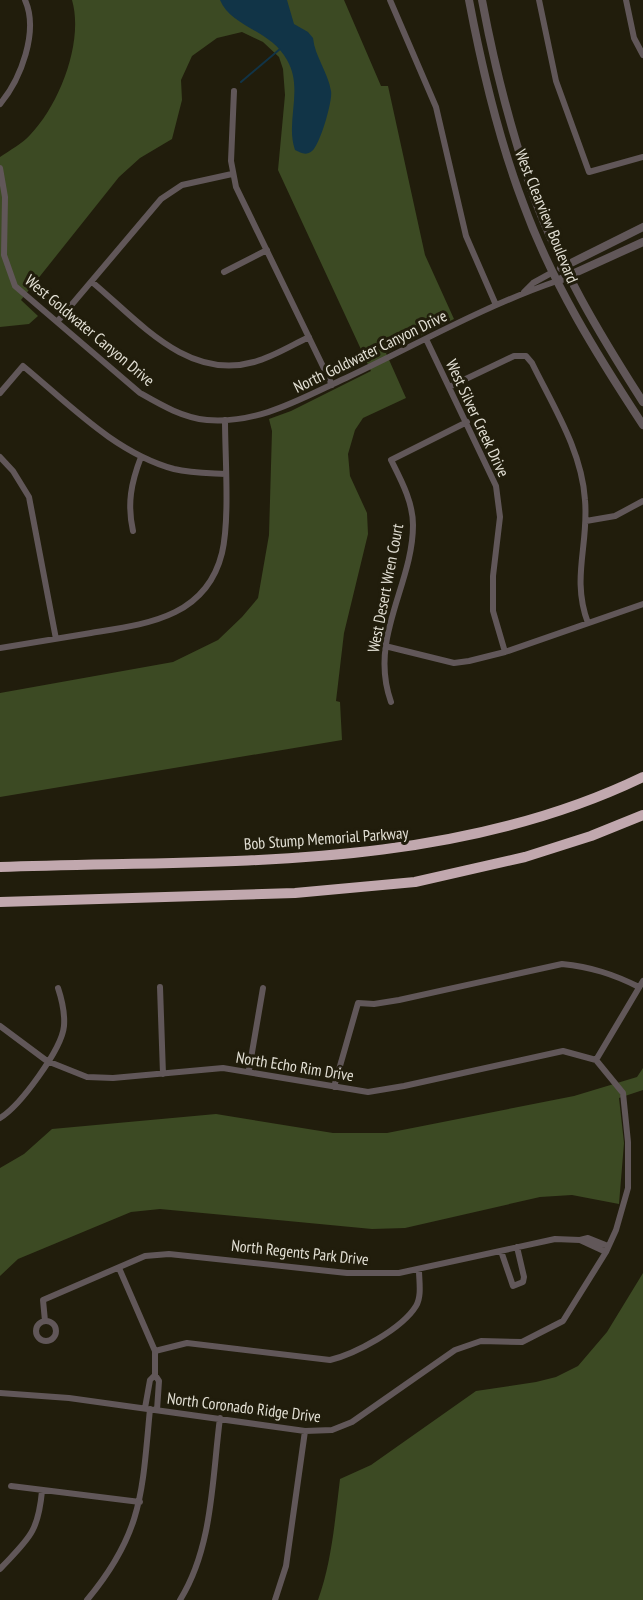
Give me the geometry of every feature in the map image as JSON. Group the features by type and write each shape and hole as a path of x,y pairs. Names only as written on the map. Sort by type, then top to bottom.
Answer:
{"highway":[{"name":"Bob Stump Memorial Parkway","path":"0,867 300,858 408,848 473,836 531,820 643,777"},
{"path":"0,902 295,893 387,886 465,873 525,857 591,836 643,815"}],"street":[{"path":"0,104 14,81 31,35 30,13 25,0"},
{"path":"390,0 436,107 466,236 496,305"},
{"name":"West Clearview Boulevard","path":"469,0 497,125 523,204 557,281 605,366 643,425"},
{"name":"West Clearview Boulevard","path":"482,0 499,80 532,190 564,266 602,337 643,402"},
{"path":"539,0 556,81 589,172 643,157"},
{"path":"626,0 634,38 643,55"},
{"path":"234,91 232,174 332,385"},
{"name":"West Goldwater Canyon Drive","path":"0,168 5,197 4,245 7,269 15,286 140,393 159,404 191,416 225,420"},
{"path":"57,322 161,199 182,185 232,174"},
{"name":"North Goldwater Canyon Drive","path":"524,293 533,283 643,227"},
{"name":"North Goldwater Canyon Drive","path":"225,420 252,418 281,409 496,305 570,277 643,242"},
{"path":"224,272 267,250"},
{"path":"93,282 173,349 193,361 236,366 256,362 309,337"},
{"name":"West Silver Creek Drive","path":"426,339 489,468 499,503 492,594 496,627 505,652"},
{"path":"449,387 514,356 526,356 532,363 578,462 583,481 586,520 579,591 588,623"},
{"path":"0,393 22,366 114,441 141,457 174,469 225,474"},
{"path":"0,648 154,622 171,616 196,597 213,577 222,554 225,420"},
{"name":"West Desert Wren Court","path":"391,702 384,670 385,646 413,526 404,487 391,460 466,422"},
{"path":"0,457 13,471 29,498 56,639"},
{"path":"132,531 129,499 132,480 141,457"},
{"path":"586,520 615,516 643,501"},
{"path":"385,646 454,663 505,652 643,604"},
{"path":"334,1087 358,1003 374,1004 399,1000 562,964 588,966 641,984 596,1060"},
{"path":"160,987 163,1074"},
{"path":"0,1118 24,1095 58,1045 64,1027 63,1003 58,988"},
{"path":"249,1071 263,988"},
{"name":"North Echo Rim Drive","path":"0,1026 47,1062 87,1077 163,1074 223,1068 368,1092 563,1051 596,1060"},
{"name":"North Coronado Ridge Drive","path":"0,1393 69,1398 305,1431 332,1430 352,1422 455,1350 481,1341 522,1342 562,1321 607,1249 628,1188 627,1114 623,1093 596,1060"},
{"name":"North Regents Park Drive","path":"45,1321 44,1300 145,1256 169,1254 347,1273 399,1273 555,1239 588,1238 607,1249"},
{"path":"501,1251 510,1281 513,1286 519,1286 524,1277 517,1247"},
{"path":"119,1268 155,1352 155,1375 159,1381 151,1409"},
{"path":"155,1352 187,1343 330,1360 349,1355 385,1333 417,1305 420,1292 419,1270"},
{"path":"87,1600 119,1557 133,1526 140,1503 151,1409 150,1380 155,1375"},
{"path":"180,1600 194,1574 203,1543 219,1418"},
{"path":"275,1600 286,1566 305,1431"},
{"path":"12,1486 140,1503"},
{"path":"0,1569 32,1533 40,1518 42,1491"}],"green space":[{"path":"72,0 344,0 381,86 388,86 425,255 454,319 386,353 406,398 363,418 355,430 348,454 350,476 367,513 368,534 344,633 336,701 340,702 342,740 0,797 0,693 173,662 218,640 258,598 269,535 272,431 269,419 291,411 371,371 278,170 285,95 283,69 279,57 263,42 242,32 217,38 192,56 181,80 182,100 172,139 140,158 119,177 21,300 38,316 29,324 0,327 0,157 30,135 51,107 60,89 72,53 75,34"},
{"path":"643,1068 643,1090 619,1098 624,1143 619,1204 572,1195 540,1197 405,1228 372,1229 160,1209 131,1212 18,1259 0,1276 0,1168 24,1154 52,1129 216,1114 333,1133 387,1133 574,1096 637,1077"},
{"path":"643,1273 643,1600 318,1600 330,1555 340,1479 371,1465 476,1391 536,1382 556,1377 578,1366 607,1332"}],"water":[{"path":"220,0 287,0 294,24 308,32 313,38 331,96 322,132 310,153 304,154 295,150 292,139 294,82 287,60 271,42 233,17"}],"waterway":[{"path":"241,82 280,49"}]}
